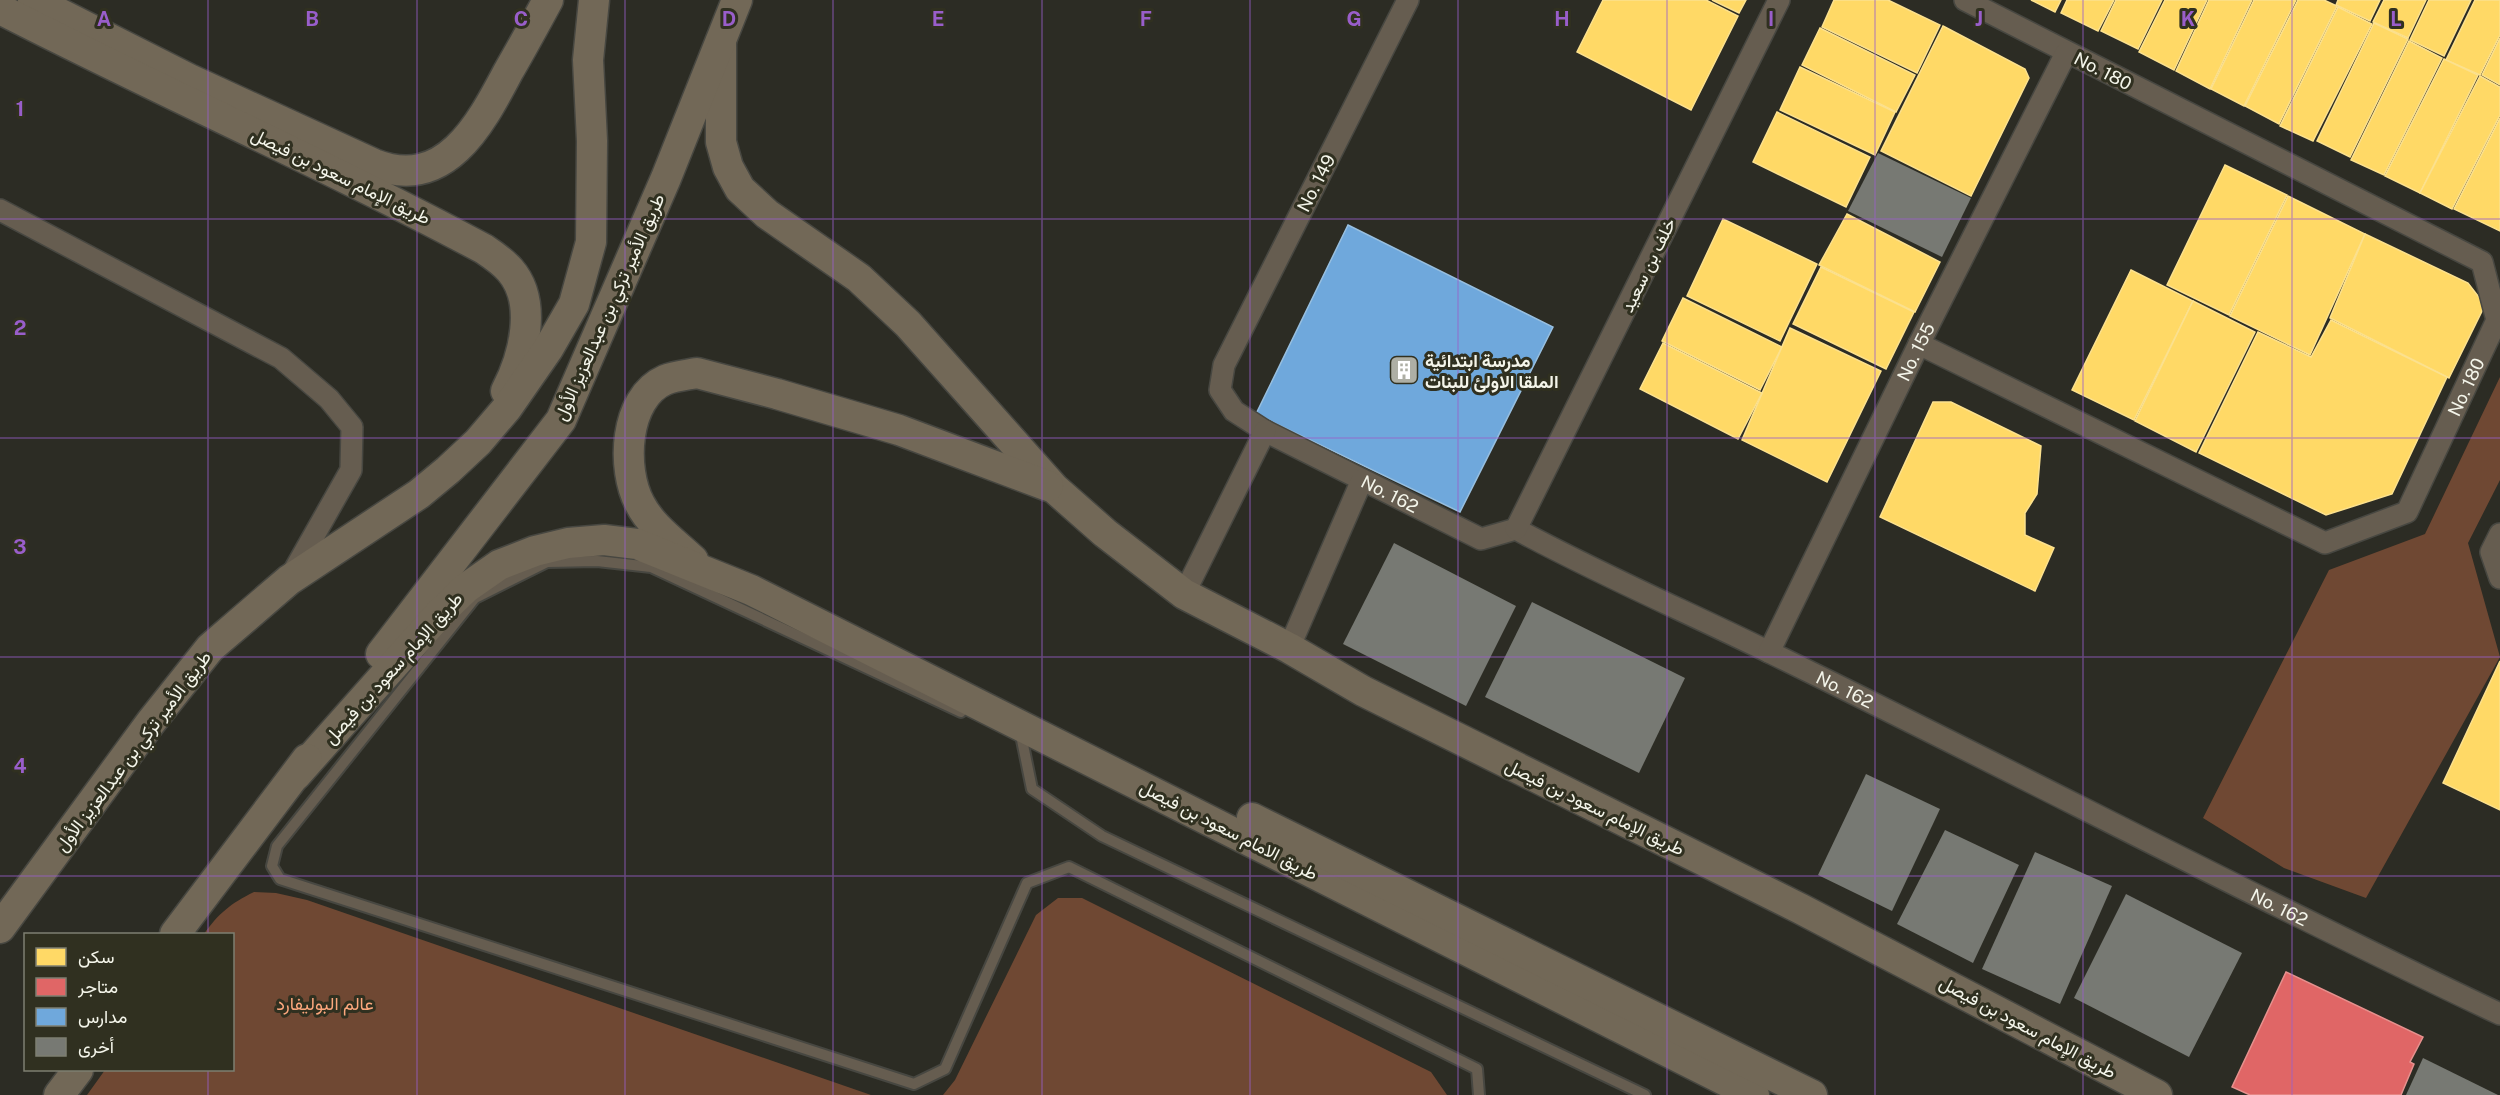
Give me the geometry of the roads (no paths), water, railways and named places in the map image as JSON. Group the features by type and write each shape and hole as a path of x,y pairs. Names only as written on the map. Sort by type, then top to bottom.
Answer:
{"main road":[{"name":"طريق الإمام سعود بن فيصل","path":"33,0 189,79 374,164 392,171 406,171 432,166 454,153 471,135 496,95 548,0"},
{"name":"طريق الأمير تركي بن عبدالعزيز الأول","path":"0,928 151,722 210,648 289,580 419,494 478,442 507,408 548,349 574,304 591,242 592,141 588,60 594,0"},
{"name":"طريق الأمير تركي بن عبدالعزيز الأول","path":"176,933 296,775 399,629 561,420 618,293 737,0"},
{"name":"طريق الإمام سعود بن فيصل","path":"0,9 428,219 484,249 510,270 521,288 526,310 524,335 511,381 478,442"},
{"path":"721,41 722,142 728,167 740,189 767,214 859,278 908,324 1054,488"},
{"path":"702,569 650,518 639,502 630,471 630,433 640,404 651,390 665,380 697,373 900,430 1054,488"},
{"name":"طريق الإمام سعود بن فيصل","path":"1054,488 1105,533 1184,594 1289,648 1363,691 1801,909 2157,1095"},
{"name":"طريق الإمام سعود بن فيصل","path":"296,775 440,613 466,588 499,565 535,551 568,543 604,540 637,544 702,569"},
{"name":"طريق الامام سعود بن فيصل","path":"702,569 751,591 1012,731 1752,1094"},
{"path":"1012,731 1069,735 1183,785 1812,1095"},
{"path":"60,1095 77,1071"}],"street":[{"name":"No. 149","path":"1224,365 1408,0"},
{"name":"خلف بن سعيد","path":"1516,530 1779,0"},
{"name":"No. 180","path":"1919,344 2325,543 2407,512 2497,320 2482,262 1965,0"},
{"name":"No. 155","path":"1769,652 1919,344 2066,53"},
{"path":"0,210 281,358 329,399 352,427 351,470 289,580"},
{"name":"No. 162","path":"1224,365 1220,390 1234,411 1265,431 1481,538 1516,530 1561,554 1769,652 2329,933 2500,1014"},
{"path":"1184,594 1265,431"},
{"path":"1289,648 1362,480"},
{"path":"2500,534 2492,552 2500,578"}],"lane":[{"path":"969,716 651,567 597,561 547,562 475,598 277,846 272,866 280,879 914,1084 945,1069 1027,883 1069,867 1477,1069 1479,1095"},
{"path":"1012,731 1032,746"},
{"path":"1012,731 1032,789 1102,836 1645,1095"}],"place":[{"name":"مدرسة ابتدائية الملقا الاولئ للبنات","path":"1404,370"}],"park label":[{"name":"عالم البوليفارد","path":"325,1003"}]}
